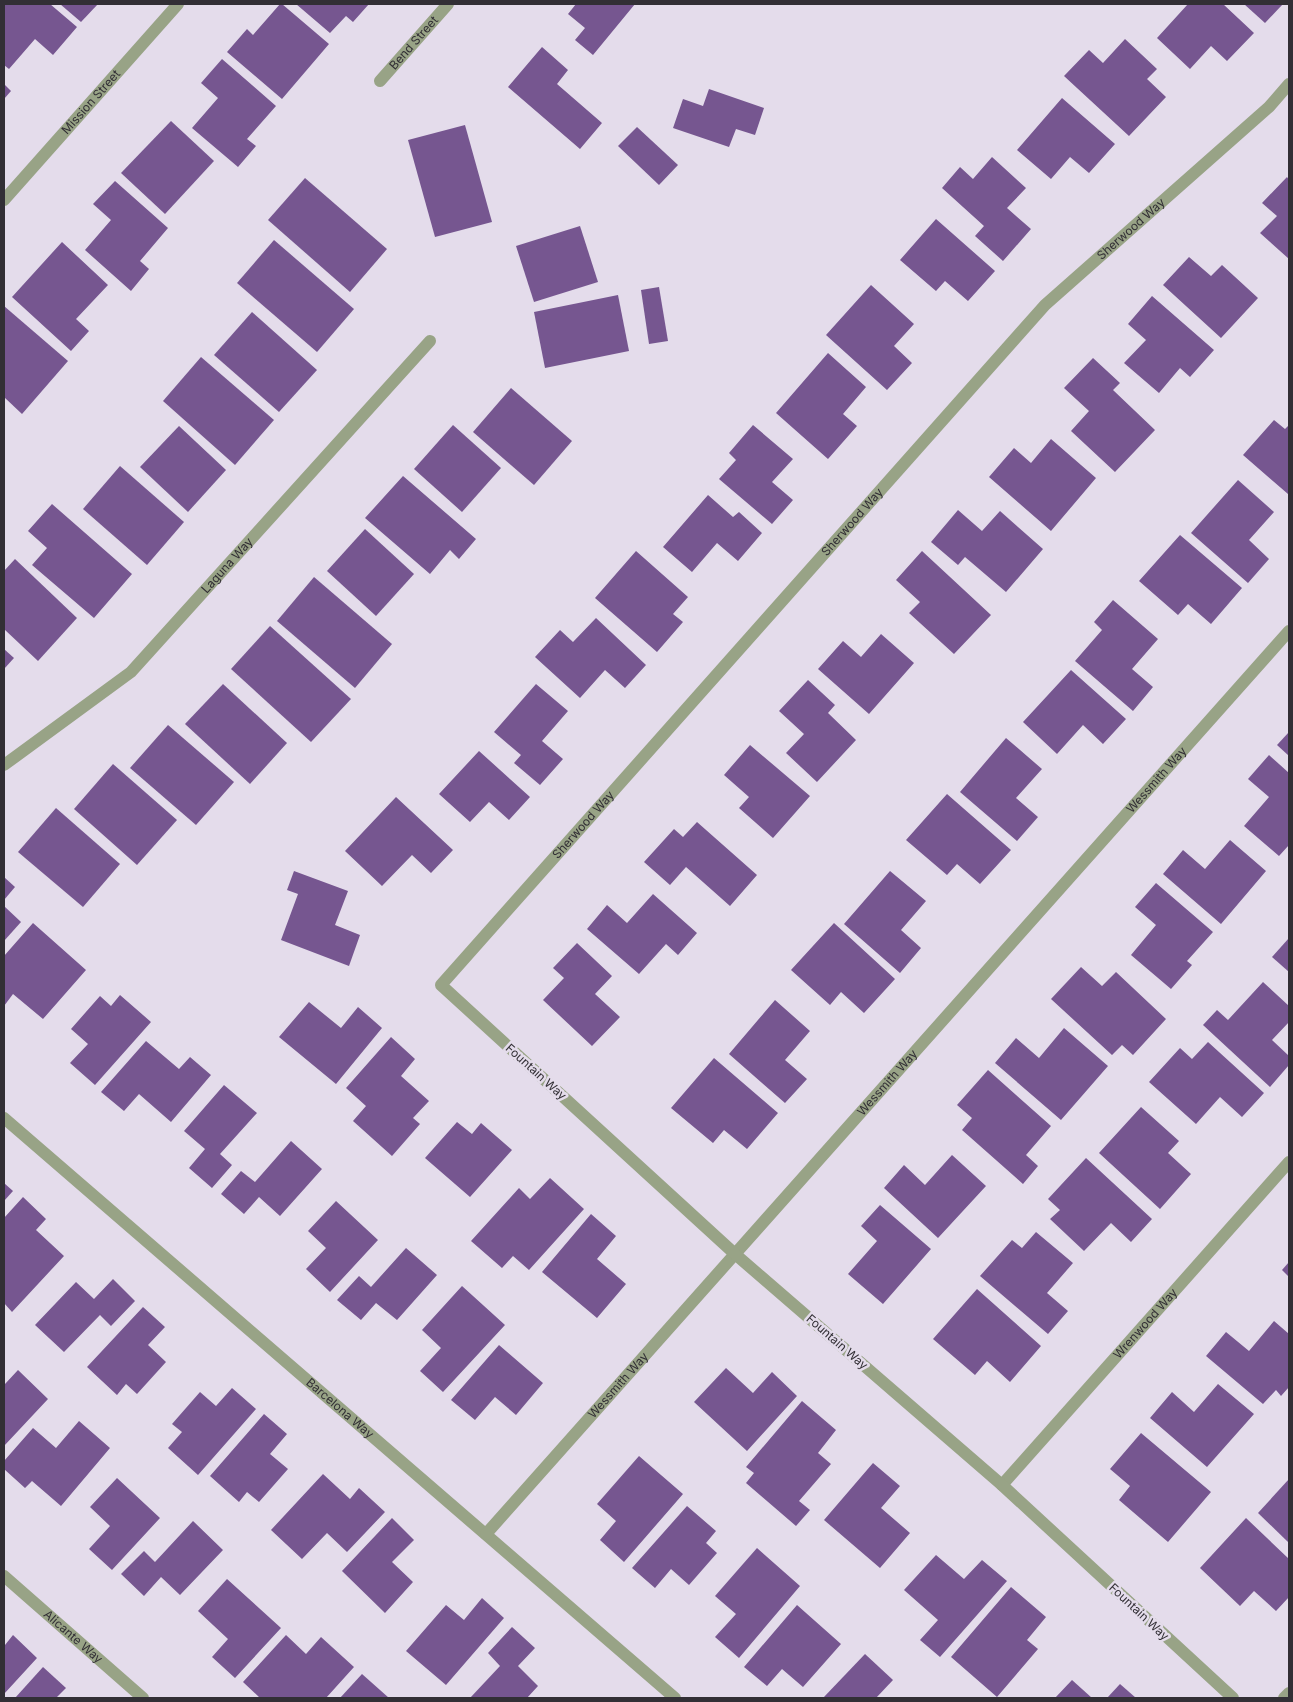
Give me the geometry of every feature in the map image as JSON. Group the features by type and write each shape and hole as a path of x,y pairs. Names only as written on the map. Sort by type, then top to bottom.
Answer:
{"street":[{"name":"Mission Street","path":"4,200 178,4"},
{"name":"Bend Street","path":"380,81 448,4"},
{"name":"Sherwood Way","path":"441,985 1045,305 1268,107 1289,84"},
{"name":"Laguna Way","path":"4,765 131,672 430,341"},
{"name":"Wessmith Way","path":"486,1534 1289,631"},
{"name":"Fountain Way","path":"441,985 735,1254 1002,1485 1234,1698"},
{"name":"Barcelona Way","path":"4,1118 675,1698"},
{"name":"Wrenwood Way","path":"1002,1485 1289,1162"},
{"name":"Alicante Way","path":"4,1576 143,1698"},
{"path":"1284,1698 1289,1693"}],"building":[{"path":"4,4 50,4 77,27 53,55 35,39 9,69 4,65"},
{"path":"60,4 98,4 81,22"},
{"path":"280,4 329,44 282,99 227,52 247,29 253,35"},
{"path":"296,4 369,4 353,22 346,16 330,33"},
{"path":"576,4 635,4 593,55 575,40 585,28 568,14"},
{"path":"1188,4 1223,4 1254,33 1227,61 1211,46 1190,69 1157,38"},
{"path":"1244,4 1283,4 1265,23"},
{"path":"1125,39 1157,69 1147,79 1166,97 1129,136 1064,76 1089,50 1103,63"},
{"path":"542,47 568,70 557,84 602,123 580,149 508,87"},
{"path":"222,59 276,106 247,139 256,146 238,167 192,128 218,98 201,83"},
{"path":"4,84 11,91 4,99"},
{"path":"709,89 764,108 755,135 736,129 729,147 673,128 683,99 703,106"},
{"path":"1062,98 1115,144 1089,173 1070,157 1051,179 1017,150"},
{"path":"171,121 214,161 165,214 121,173"},
{"path":"465,125 492,222 435,237 408,140"},
{"path":"637,127 678,165 659,185 618,146"},
{"path":"992,157 1026,188 1007,208 1031,229 1003,261 975,236 984,226 942,188 960,167 973,179"},
{"path":"1287,177 1289,180 1289,259 1260,233 1277,216 1262,203"},
{"path":"305,178 387,249 350,292 268,220"},
{"path":"115,181 168,228 140,261 149,269 131,291 85,250 111,220 93,204"},
{"path":"936,219 995,271 968,301 945,281 936,291 900,260"},
{"path":"580,226 598,282 534,302 516,246"},
{"path":"274,240 354,309 317,352 237,283"},
{"path":"62,242 108,285 76,319 89,331 71,351 12,297"},
{"path":"1189,257 1211,276 1222,265 1258,298 1221,338 1163,285"},
{"path":"871,285 914,324 894,346 912,363 887,390 826,335"},
{"path":"659,287 668,341 649,344 641,290"},
{"path":"618,295 629,351 545,368 534,312"},
{"path":"1152,296 1214,350 1190,377 1180,368 1159,393 1124,363 1146,340 1128,324"},
{"path":"4,306 68,361 22,414 4,397"},
{"path":"252,312 317,370 279,412 214,355"},
{"path":"828,353 866,387 843,414 857,426 828,459 776,413"},
{"path":"201,357 274,420 235,465 163,401"},
{"path":"1093,358 1120,383 1113,390 1155,430 1115,472 1071,431 1089,411 1064,388"},
{"path":"511,388 572,441 534,485 473,432"},
{"path":"1274,420 1285,429 1289,425 1288,494 1243,455"},
{"path":"453,425 501,468 462,512 414,469"},
{"path":"753,425 793,459 772,482 793,500 772,524 719,479 736,460 729,453"},
{"path":"179,426 226,470 188,512 140,467"},
{"path":"1051,439 1096,478 1051,531 989,477 1014,448 1031,463"},
{"path":"120,466 184,522 147,565 83,509"},
{"path":"403,476 476,539 459,559 450,550 430,574 365,518"},
{"path":"1238,480 1274,512 1249,540 1269,559 1248,583 1191,533"},
{"path":"708,495 733,517 739,512 762,533 738,561 717,543 692,572 663,547"},
{"path":"52,504 132,574 94,618 32,565 47,548 28,531"},
{"path":"958,510 982,531 1000,511 1043,549 1006,592 965,557 958,565 931,542"},
{"path":"365,529 414,574 376,616 327,571"},
{"path":"1180,535 1242,588 1211,624 1188,604 1178,615 1139,581"},
{"path":"636,551 688,597 673,614 683,622 657,652 595,598"},
{"path":"922,551 991,615 954,654 909,613 920,602 896,580"},
{"path":"15,559 77,618 38,661 4,629 4,571"},
{"path":"314,577 392,644 355,688 277,621"},
{"path":"1113,600 1158,639 1132,669 1153,687 1133,711 1075,661 1102,630 1094,622"},
{"path":"596,618 646,665 625,688 605,670 580,698 535,657 560,630 573,642"},
{"path":"270,626 351,699 311,742 231,669"},
{"path":"881,634 914,663 869,714 818,669 843,641 861,657"},
{"path":"4,649 14,658 4,669"},
{"path":"1071,670 1126,719 1103,744 1083,725 1057,754 1023,722"},
{"path":"808,680 835,705 828,713 856,740 817,782 786,753 804,734 779,711"},
{"path":"223,684 287,743 250,784 185,724"},
{"path":"536,684 568,711 542,741 563,759 540,785 514,763 521,755 494,732"},
{"path":"168,725 234,782 196,825 130,768"},
{"path":"1289,732 1289,756 1277,745"},
{"path":"1006,738 1042,769 1016,798 1038,817 1017,841 960,792"},
{"path":"750,745 810,796 773,838 739,808 749,797 724,775"},
{"path":"479,751 530,797 509,820 489,802 470,822 439,794"},
{"path":"1269,755 1289,773 1289,845 1279,856 1244,826 1269,797 1248,779"},
{"path":"113,764 177,820 137,865 74,809"},
{"path":"947,794 1011,850 980,884 957,864 947,875 906,840"},
{"path":"396,797 453,850 431,873 412,855 382,886 345,851"},
{"path":"56,808 120,864 83,907 18,852"},
{"path":"697,822 757,875 730,906 686,867 670,885 644,862 674,829 683,837"},
{"path":"1230,840 1266,871 1221,924 1163,874 1183,850 1205,869"},
{"path":"294,871 348,891 335,925 360,935 349,966 281,940 298,894 287,890"},
{"path":"890,871 926,901 901,930 921,948 900,973 844,924"},
{"path":"4,877 15,887 4,900"},
{"path":"1156,883 1213,932 1187,961 1192,965 1171,989 1131,955 1156,925 1135,907"},
{"path":"653,894 697,933 678,955 666,944 639,974 587,929 607,905 627,923"},
{"path":"4,906 21,922 4,941"},
{"path":"33,923 86,970 43,1019 13,994 4,1006 4,956"},
{"path":"834,923 895,979 864,1013 841,992 830,1005 791,970"},
{"path":"1289,938 1289,972 1272,957"},
{"path":"577,943 612,976 595,994 620,1017 592,1046 543,1000 564,978 553,968"},
{"path":"1081,967 1102,986 1116,972 1166,1019 1133,1055 1122,1045 1112,1055 1051,999"},
{"path":"1263,982 1289,1006 1289,1022 1272,1040 1289,1056 1289,1065 1270,1087 1203,1025 1217,1010 1228,1020"},
{"path":"120,995 151,1022 95,1085 70,1063 88,1044 71,1029 100,996 111,1006"},
{"path":"775,1000 810,1031 785,1060 807,1079 785,1103 729,1054"},
{"path":"309,1002 341,1028 358,1007 382,1028 336,1084 279,1037"},
{"path":"1064,1028 1108,1066 1061,1120 995,1063 1016,1038 1039,1058"},
{"path":"391,1037 415,1059 401,1076 429,1101 413,1118 420,1124 392,1156 353,1121 366,1106 346,1088"},
{"path":"146,1041 179,1069 190,1057 211,1075 171,1122 139,1094 124,1111 101,1092"},
{"path":"1208,1042 1264,1093 1242,1117 1220,1097 1196,1124 1149,1082 1180,1048 1192,1059"},
{"path":"714,1058 778,1113 747,1149 724,1130 713,1143 671,1108"},
{"path":"988,1070 1051,1126 1026,1155 1038,1166 1023,1184 962,1130 972,1118 957,1105"},
{"path":"224,1085 257,1113 220,1154 232,1165 212,1188 189,1168 205,1149 184,1131"},
{"path":"1141,1107 1179,1141 1168,1153 1191,1174 1160,1209 1099,1153"},
{"path":"457,1122 472,1134 481,1123 512,1150 470,1197 425,1158"},
{"path":"291,1141 322,1169 280,1216 259,1197 244,1214 221,1194 241,1171 255,1182"},
{"path":"952,1155 986,1186 938,1238 884,1188 904,1165 925,1185"},
{"path":"1086,1158 1152,1219 1131,1242 1111,1223 1084,1251 1050,1219 1060,1210 1048,1199"},
{"path":"550,1178 584,1209 529,1270 513,1256 502,1268 471,1241 519,1188 530,1199"},
{"path":"4,1183 13,1191 4,1201"},
{"path":"23,1197 46,1219 36,1230 64,1256 12,1312 4,1303 4,1218"},
{"path":"336,1201 378,1240 330,1292 306,1269 326,1248 308,1231"},
{"path":"880,1205 931,1249 883,1304 848,1274 877,1241 861,1226"},
{"path":"591,1214 616,1236 597,1259 626,1284 597,1318 542,1272"},
{"path":"1036,1232 1073,1263 1047,1293 1068,1311 1048,1334 980,1276 1012,1240 1022,1248"},
{"path":"406,1248 437,1275 397,1320 376,1303 361,1320 337,1300 359,1276 371,1287"},
{"path":"1289,1262 1289,1277 1282,1270"},
{"path":"113,1279 135,1301 111,1326 100,1315 64,1352 35,1325 76,1282 94,1299"},
{"path":"462,1286 505,1325 443,1392 420,1371 441,1348 422,1330"},
{"path":"977,1289 1041,1346 1010,1382 987,1361 975,1375 933,1339"},
{"path":"143,1307 165,1327 148,1345 166,1362 137,1394 126,1384 117,1395 87,1367"},
{"path":"1274,1321 1289,1334 1289,1387 1281,1396 1276,1390 1263,1404 1206,1356 1226,1332 1249,1351"},
{"path":"499,1345 543,1383 516,1415 495,1397 475,1420 451,1400"},
{"path":"726,1368 753,1393 772,1372 797,1396 747,1451 694,1402"},
{"path":"18,1370 48,1399 4,1446 4,1383"},
{"path":"1218,1384 1254,1414 1207,1467 1150,1418 1172,1392 1194,1412"},
{"path":"232,1388 256,1409 198,1475 168,1448 182,1432 172,1424 200,1392 216,1406"},
{"path":"802,1401 836,1430 818,1453 831,1464 799,1501 810,1510 796,1526 746,1483 754,1473 746,1467"},
{"path":"264,1414 287,1434 270,1454 288,1469 259,1502 247,1492 239,1502 210,1476"},
{"path":"79,1421 110,1448 61,1506 32,1481 25,1488 4,1469 4,1461 33,1428 56,1448"},
{"path":"1141,1433 1211,1492 1168,1542 1119,1500 1130,1486 1110,1469"},
{"path":"639,1456 683,1494 624,1562 600,1540 616,1521 597,1504"},
{"path":"873,1463 900,1486 881,1508 910,1533 880,1568 824,1520"},
{"path":"323,1474 350,1499 359,1488 385,1512 347,1552 327,1533 302,1559 271,1530"},
{"path":"117,1478 160,1518 112,1570 89,1549 110,1526 90,1507"},
{"path":"1289,1479 1289,1543 1258,1513"},
{"path":"687,1506 716,1531 706,1543 717,1553 689,1585 671,1569 655,1588 632,1568"},
{"path":"392,1518 414,1540 392,1562 413,1582 385,1613 342,1571"},
{"path":"1246,1518 1289,1559 1289,1597 1276,1611 1254,1591 1240,1606 1200,1568"},
{"path":"193,1521 223,1550 180,1595 161,1577 144,1596 121,1574 144,1551 155,1562"},
{"path":"757,1548 800,1586 739,1658 715,1637 736,1614 715,1596"},
{"path":"936,1555 964,1579 982,1560 1007,1581 940,1657 920,1640 938,1620 904,1590"},
{"path":"227,1579 281,1628 235,1678 212,1657 228,1639 198,1611"},
{"path":"1011,1587 1046,1617 1027,1640 1038,1649 997,1697 951,1657"},
{"path":"482,1598 504,1618 446,1685 406,1651 446,1605 464,1620"},
{"path":"797,1605 841,1644 803,1687 782,1669 767,1686 744,1667"},
{"path":"512,1627 535,1648 518,1666 538,1686 527,1698 470,1698 500,1666 488,1653"},
{"path":"13,1635 37,1658 4,1694 4,1644"},
{"path":"286,1635 306,1654 321,1637 354,1667 326,1698 260,1698 243,1682"},
{"path":"865,1654 893,1680 876,1698 823,1698"},
{"path":"43,1667 66,1688 56,1698 15,1698"},
{"path":"362,1674 389,1698 340,1698"},
{"path":"1072,1680 1092,1698 1055,1698"},
{"path":"1120,1684 1136,1698 1107,1698"}]}
